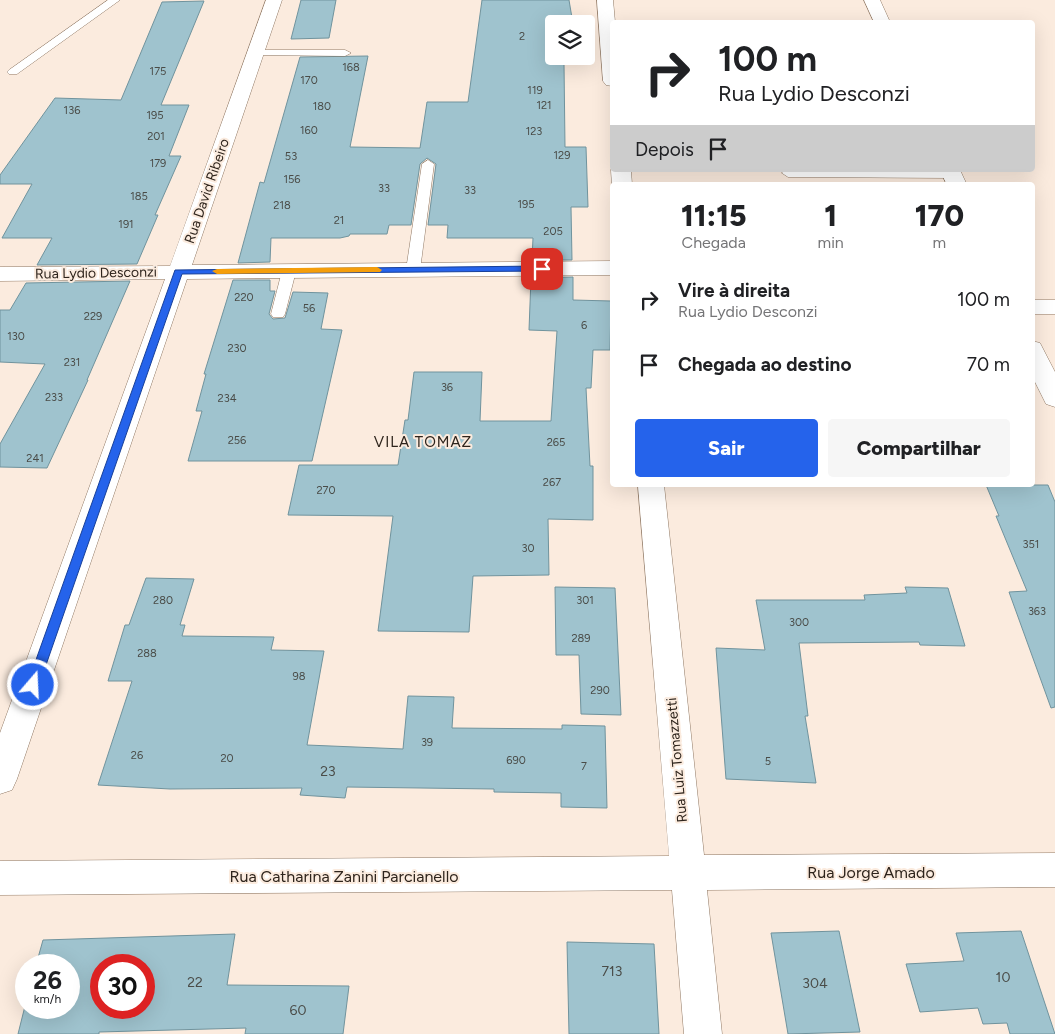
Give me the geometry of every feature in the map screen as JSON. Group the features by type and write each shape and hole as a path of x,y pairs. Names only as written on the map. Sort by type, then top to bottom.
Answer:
{"street":[{"name":"Rua David Ribeiro","path":"0,778 274,0"},
{"path":"605,0 610,28"},
{"path":"872,0 881,20"},
{"name":"Rua Lydio Desconzi","path":"0,274 610,268"},
{"path":"1035,307 1055,307"},
{"path":"1035,355 1055,398"},
{"name":"Rua Luiz Tomazzetti","path":"651,487 703,1034"},
{"name":"Rua Jorge Amado","path":"688,873 1055,870"},
{"name":"Rua Catharina Zanini Parcianello","path":"0,878 688,873"}],"lane":[{"path":"13,72 114,0"},
{"path":"256,53 345,53"},
{"path":"413,270 428,164"},
{"path":"788,172 953,176"},
{"path":"278,314 289,271"}],"building":[{"path":"301,0 336,0 329,38 291,39"},
{"path":"482,0 569,0 572,15 545,15 545,65 564,65 565,147 586,147 588,207 571,207 572,260 532,260 533,238 447,238 448,225 428,225 436,164 427,158 420,164 411,225 389,225 387,234 350,234 340,238 271,238 270,262 238,263 260,182 264,183 300,57 368,56 350,147 420,148 427,102 468,102"},
{"path":"204,1 161,105 189,105 169,156 181,156 155,215 158,215 137,264 37,265 52,238 2,238 32,184 0,184 0,175 55,98 121,100 162,2"},
{"path":"573,277 573,300 610,301 610,350 593,350 591,388 586,388 590,466 593,466 593,520 548,519 549,575 473,576 469,632 378,631 393,516 288,515 299,465 398,465 405,420 408,420 414,372 482,372 480,421 551,421 557,331 529,330 531,278"},
{"path":"233,280 270,280 270,291 275,291 269,314 273,319 285,318 293,292 328,293 321,329 342,330 312,461 188,461 202,411 196,411 206,374 204,374"},
{"path":"130,281 88,380 47,468 0,467 0,444 45,364 0,362 0,310 10,310 26,283"},
{"path":"1035,485 1048,485 1055,502 1055,707 1051,708 1009,592 1027,591 996,516 999,516 987,487 1035,487"},
{"path":"146,578 194,579 180,625 185,625 182,636 274,637 271,650 324,651 307,745 403,749 408,696 454,697 452,728 562,729 562,725 605,726 607,808 561,807 561,793 494,792 494,789 347,787 345,798 300,795 302,788 170,789 98,785 132,681 108,681 125,625 129,625"},
{"path":"555,587 615,588 621,715 581,714 579,655 556,655"},
{"path":"905,587 948,588 965,646 920,645 919,642 799,643 808,716 805,716 816,783 726,779 716,648 765,650 756,600 865,600 864,595 907,593"},
{"path":"839,931 860,1032 788,1034 771,933"},
{"path":"1021,931 1055,1034 1010,1034 1007,1023 983,1024 978,1008 920,1012 906,964 964,961 956,933"},
{"path":"235,934 227,985 349,986 343,1034 245,1034 246,1028 99,1032 99,1034 18,1034 22,1019 80,1019 80,954 39,954 43,940"},
{"path":"567,942 654,944 659,1034 569,1034"}],"slow traffic":[{"path":"217,271 377,270"}],"district":[{"name":"VILA TOMAZ","path":"423,442"}],"route":[{"path":"33,685 178,272 542,269"}]}
